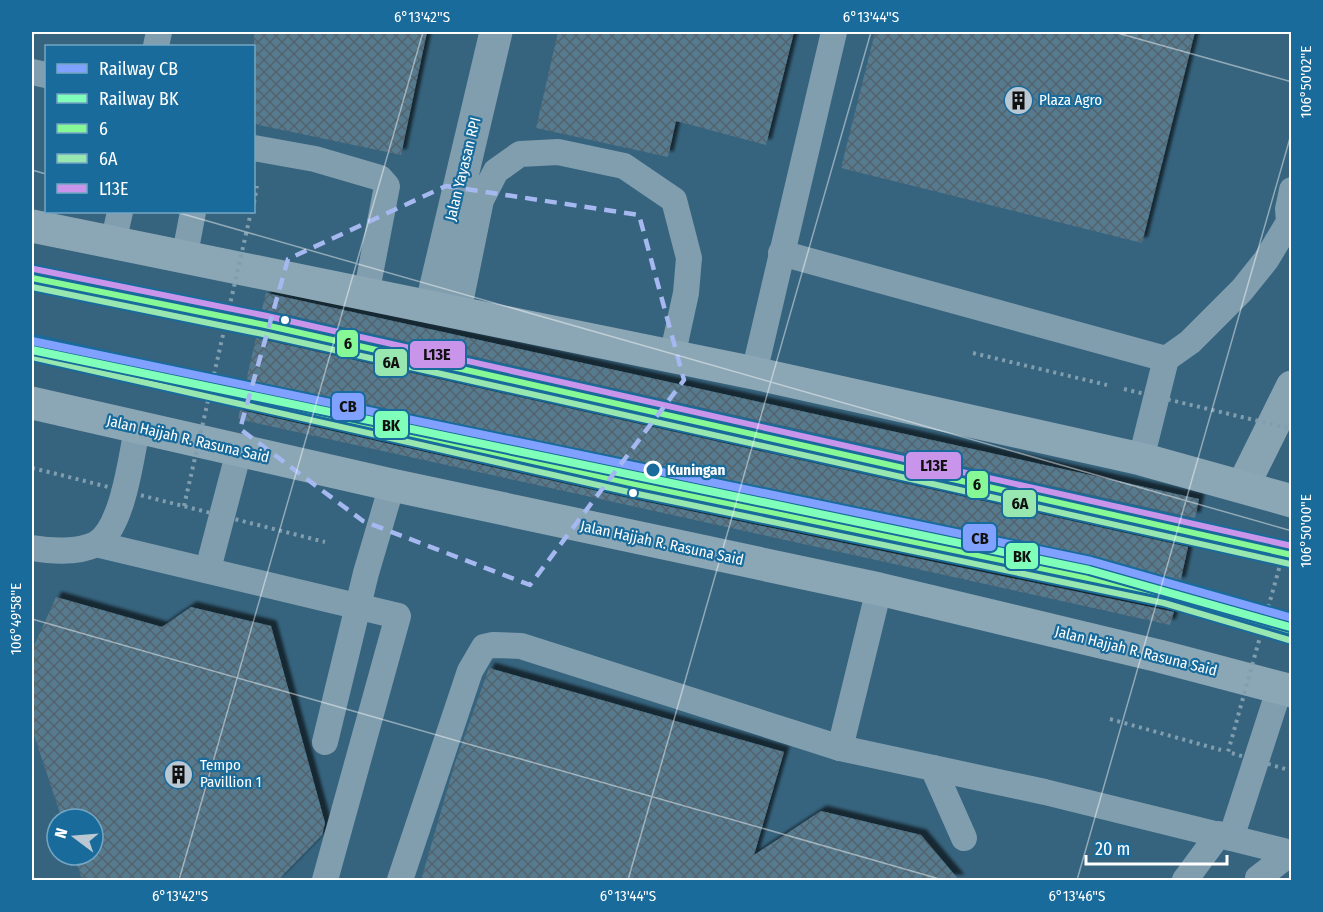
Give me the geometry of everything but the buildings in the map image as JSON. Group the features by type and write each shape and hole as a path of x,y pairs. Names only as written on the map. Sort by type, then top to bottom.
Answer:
{"main road":[{"path":"32,226 184,259 754,374 1141,459 1292,501"},
{"name":"Jalan Hajjah R. Rasuna Said","path":"32,403 137,429 879,590 1286,689"}],"street":[{"name":"Jalan Yayasan RPI","path":"444,310 496,32"},
{"path":"1243,486 1292,387"}],"lane":[{"path":"754,374 834,32"},
{"path":"255,148 315,159 380,178 387,186 366,295"},
{"path":"444,310 481,200 496,171 520,154 558,152 624,166 674,200 688,258 686,293 672,357"},
{"path":"1141,459 1166,359 1190,342 1242,290 1266,260 1290,223 1288,209 1292,190"},
{"path":"113,243 120,213"},
{"path":"184,259 193,213"},
{"path":"781,253 1166,359"},
{"path":"32,278 265,325 1292,555"},
{"path":"32,348 635,484 1167,594 1292,631"},
{"path":"96,544 107,532 119,509 137,429"},
{"path":"208,569 239,451"},
{"path":"325,742 357,607 392,485"},
{"path":"32,548 50,551 96,544 398,616 325,880"},
{"path":"840,748 879,590"},
{"path":"400,880 470,671 484,647 521,646 840,748 1291,852"},
{"path":"1185,880 1225,836 1286,689"},
{"path":"933,768 964,838"},
{"path":"1258,878 1291,852"}],"path":[{"path":"184,506 251,213"},
{"path":"973,353 1292,429"},
{"path":"32,468 326,542"},
{"path":"1228,752 1280,565 1292,541"},
{"path":"1110,720 1292,771"}],"highlighted area":[{"path":"446,186 639,215 684,380 530,585 363,521 240,429 288,259"}],"rail line":[{"name":"CB","path":"32,341 1091,561 1292,618"},
{"name":"BK","path":"32,350 1089,570 1290,627"}],"transit line":[{"name":"L13E","path":"34,269 267,316 1292,546"},
{"name":"6","path":"32,278 265,325 1292,555"},
{"name":"6A","path":"32,287 263,334 1290,564"},
{"name":"L13E","path":"34,339 637,475 1168,585 1292,621"},
{"name":"6","path":"32,348 635,484 1166,594 1292,631"},
{"name":"6A","path":"32,357 633,493 1164,603 1289,640"}],"place":[{"name":"Plaza Agro","path":"1018,100"},
{"name":"Kuningan","path":"653,470"},
{"name":"Tempo Pavillion 1","path":"179,774"}]}
